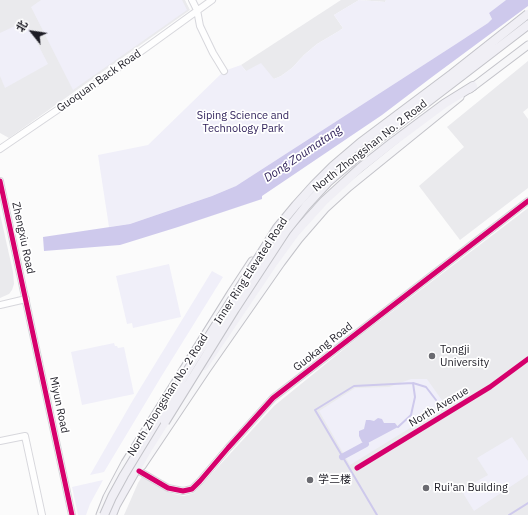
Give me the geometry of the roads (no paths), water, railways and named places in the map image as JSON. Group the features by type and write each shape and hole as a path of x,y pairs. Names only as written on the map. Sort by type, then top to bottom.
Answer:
{"highway":[{"name":"Inner Ring Elevated Road","path":"104,515 124,475 196,356 277,228 296,205 333,166 360,143 452,74 528,14"},
{"name":"Inner Ring Elevated Road","path":"114,515 119,499 149,447 218,335 295,218 328,182 350,162 528,26"},
{"path":"165,422 272,265 306,220 340,185 392,142 444,104 473,86"}],"main road":[{"name":"North Zhongshan No. 2 Road","path":"100,515 107,497 125,463 246,270 266,240 279,224 308,195 349,160 528,26"},
{"name":"North Zhongshan No. 2 Road","path":"114,515 118,505 139,471 281,263 326,209 349,187 473,86 528,45"}],"street":[{"path":"192,0 197,10 200,26 213,53 224,71"},
{"name":"Guoquan Back Road","path":"0,149 107,76 212,0"},
{"name":"Zhengxiu Road","path":"0,181 26,299"},
{"name":"Guokang Road","path":"139,471 161,486 183,491 192,489 273,398 528,201"},
{"path":"0,305 26,299"},
{"name":"Miyun Road","path":"26,299 72,515"},
{"path":"0,441 25,436 42,515"}],"water":[{"name":"Dong Zoumatang","path":"506,0 528,0 528,6 382,115 262,196 262,199 120,245 44,251 43,237 130,224 212,196 236,186 488,23 492,19 489,13"},
{"path":"378,418 382,419 384,423 395,423 398,427 366,444 362,442 359,436 359,431 364,429 366,420 374,421"}],"waterway":[{"path":"398,427 411,415 415,397 413,383"},
{"path":"377,515 315,410 354,386 413,383 426,387 436,400"},
{"path":"342,457 366,444"},
{"path":"509,515 528,503"}],"place":[{"name":"Tongji University","path":"432,356"},
{"name":"学三楼","path":"310,480"},
{"name":"Rui'an Building","path":"426,488"}],"park label":[{"name":"Siping Science and Technology Park","path":"243,122"}]}
